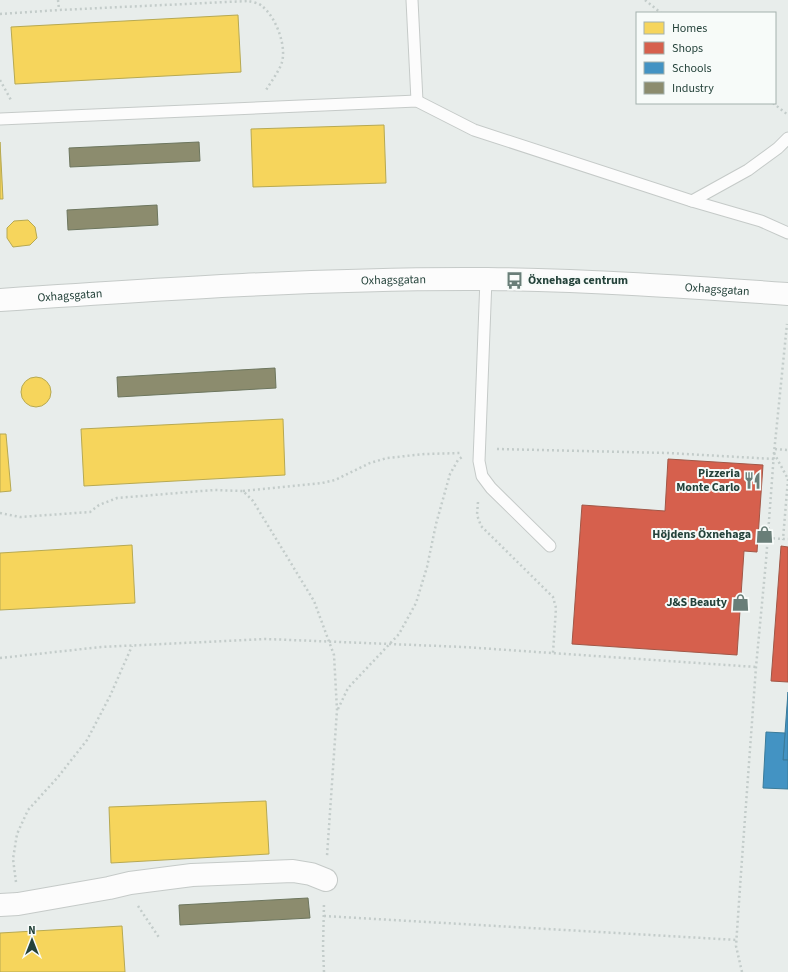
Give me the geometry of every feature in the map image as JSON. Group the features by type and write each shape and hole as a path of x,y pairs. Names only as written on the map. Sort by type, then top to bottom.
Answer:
{"street":[{"name":"Oxhagsgatan","path":"0,300 212,286 384,280 486,279 593,282 788,294"},
{"path":"9,904 109,888 130,883 192,875 293,871 311,874 326,880"}],"lane":[{"path":"412,0 417,101"},
{"path":"0,119 417,101 474,130 692,202 761,221 788,233"},
{"path":"692,202 748,170 778,148 788,138"},
{"path":"486,279 479,449 479,461 482,476 491,488 550,546"}],"path":[{"path":"58,0 59,10"},
{"path":"645,0 660,12"},
{"path":"0,14 248,1 262,5 273,18 281,36 283,50 281,65 255,108"},
{"path":"774,104 788,115"},
{"path":"742,972 736,946 756,667 774,453 787,342 787,324"},
{"path":"337,710 348,688 399,634 416,603 427,567 436,524 450,474 458,460 468,453 479,449 668,453 774,459"},
{"path":"775,449 788,450"},
{"path":"0,513 20,518 90,512 99,505 117,498 214,490 243,491 322,483 335,480 370,463 387,458 425,454 468,453"},
{"path":"774,453 788,479 783,539"},
{"path":"479,461 477,515 481,526 553,597 556,608 553,654"},
{"path":"243,491 253,501 314,601 334,655 337,710 324,916 324,972"},
{"path":"768,538 788,539"},
{"path":"0,658 101,647 266,639 464,647 756,667"},
{"path":"9,904 17,834 28,810 58,777 87,740 110,696 132,646"},
{"path":"130,883 136,904 160,939"},
{"path":"324,916 737,940"}],"building: Homes":[{"path":"238,15 241,72 15,84 11,27"},
{"path":"384,125 386,183 253,187 251,129"},
{"path":"0,142 3,199 0,199"},
{"path":"28,220 35,227 37,238 30,245 13,247 7,238 7,228 14,221"},
{"path":"36,377 42,378 50,386 50,398 42,406 36,407 30,406 22,398 21,392 22,386 30,378"},
{"path":"283,419 285,475 84,486 81,429"},
{"path":"0,434 6,434 11,491 0,492"},
{"path":"132,545 135,603 0,610 0,553"},
{"path":"266,801 269,854 111,863 109,807"},
{"path":"122,926 125,972 0,972 0,933"}],"building: Shops":[{"path":"668,459 763,465 757,552 744,551 737,655 572,644 582,505 665,511"},
{"path":"781,546 788,547 788,682 771,681"}],"building: Schools":[{"path":"788,692 788,760 783,760"},
{"path":"766,732 785,733 783,760 788,760 788,789 763,788"}],"building: Industry":[{"path":"199,142 200,161 70,167 69,148"},
{"path":"157,205 158,225 68,230 67,210"},
{"path":"275,368 276,388 118,397 117,377"},
{"path":"308,898 310,918 180,925 179,905"}],"place":[{"name":"Öxnehaga centrum","path":"515,280"},
{"name":"Pizzeria Monte Carlo","path":"753,480"},
{"name":"Höjdens Öxnehaga","path":"764,534"},
{"name":"J&S Beauty","path":"740,602"}]}
